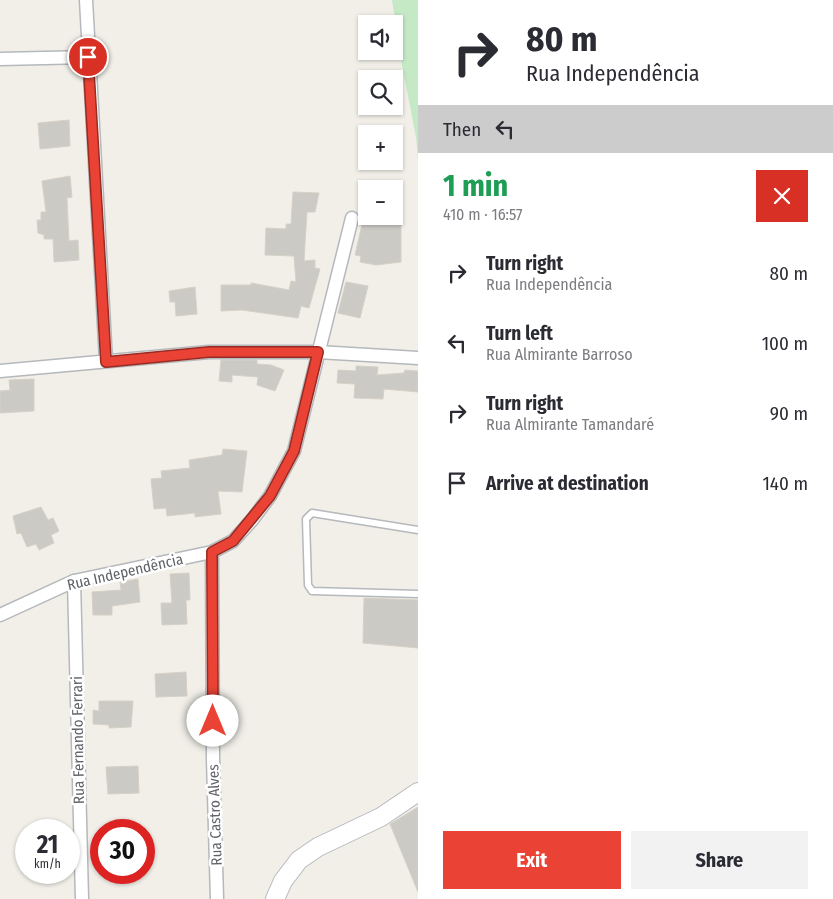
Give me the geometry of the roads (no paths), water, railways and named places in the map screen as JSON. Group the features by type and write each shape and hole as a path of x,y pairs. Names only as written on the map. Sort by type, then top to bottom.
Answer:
{"main road":[{"path":"275,899 283,881 299,860 318,848 381,817 418,792"}],"street":[{"path":"86,0 106,362"},
{"path":"0,59 88,57"},
{"name":"Rua Independência","path":"0,615 74,581 212,552 233,541 270,496 294,451 352,218"},
{"path":"0,371 209,352 318,352 418,358"},
{"name":"Rua Castro Alves","path":"212,552 213,759 217,899"},
{"name":"Rua Fernando Ferrari","path":"74,581 82,899"}],"lane":[{"path":"418,530 312,513 306,520 308,585 312,591 418,594"}]}
